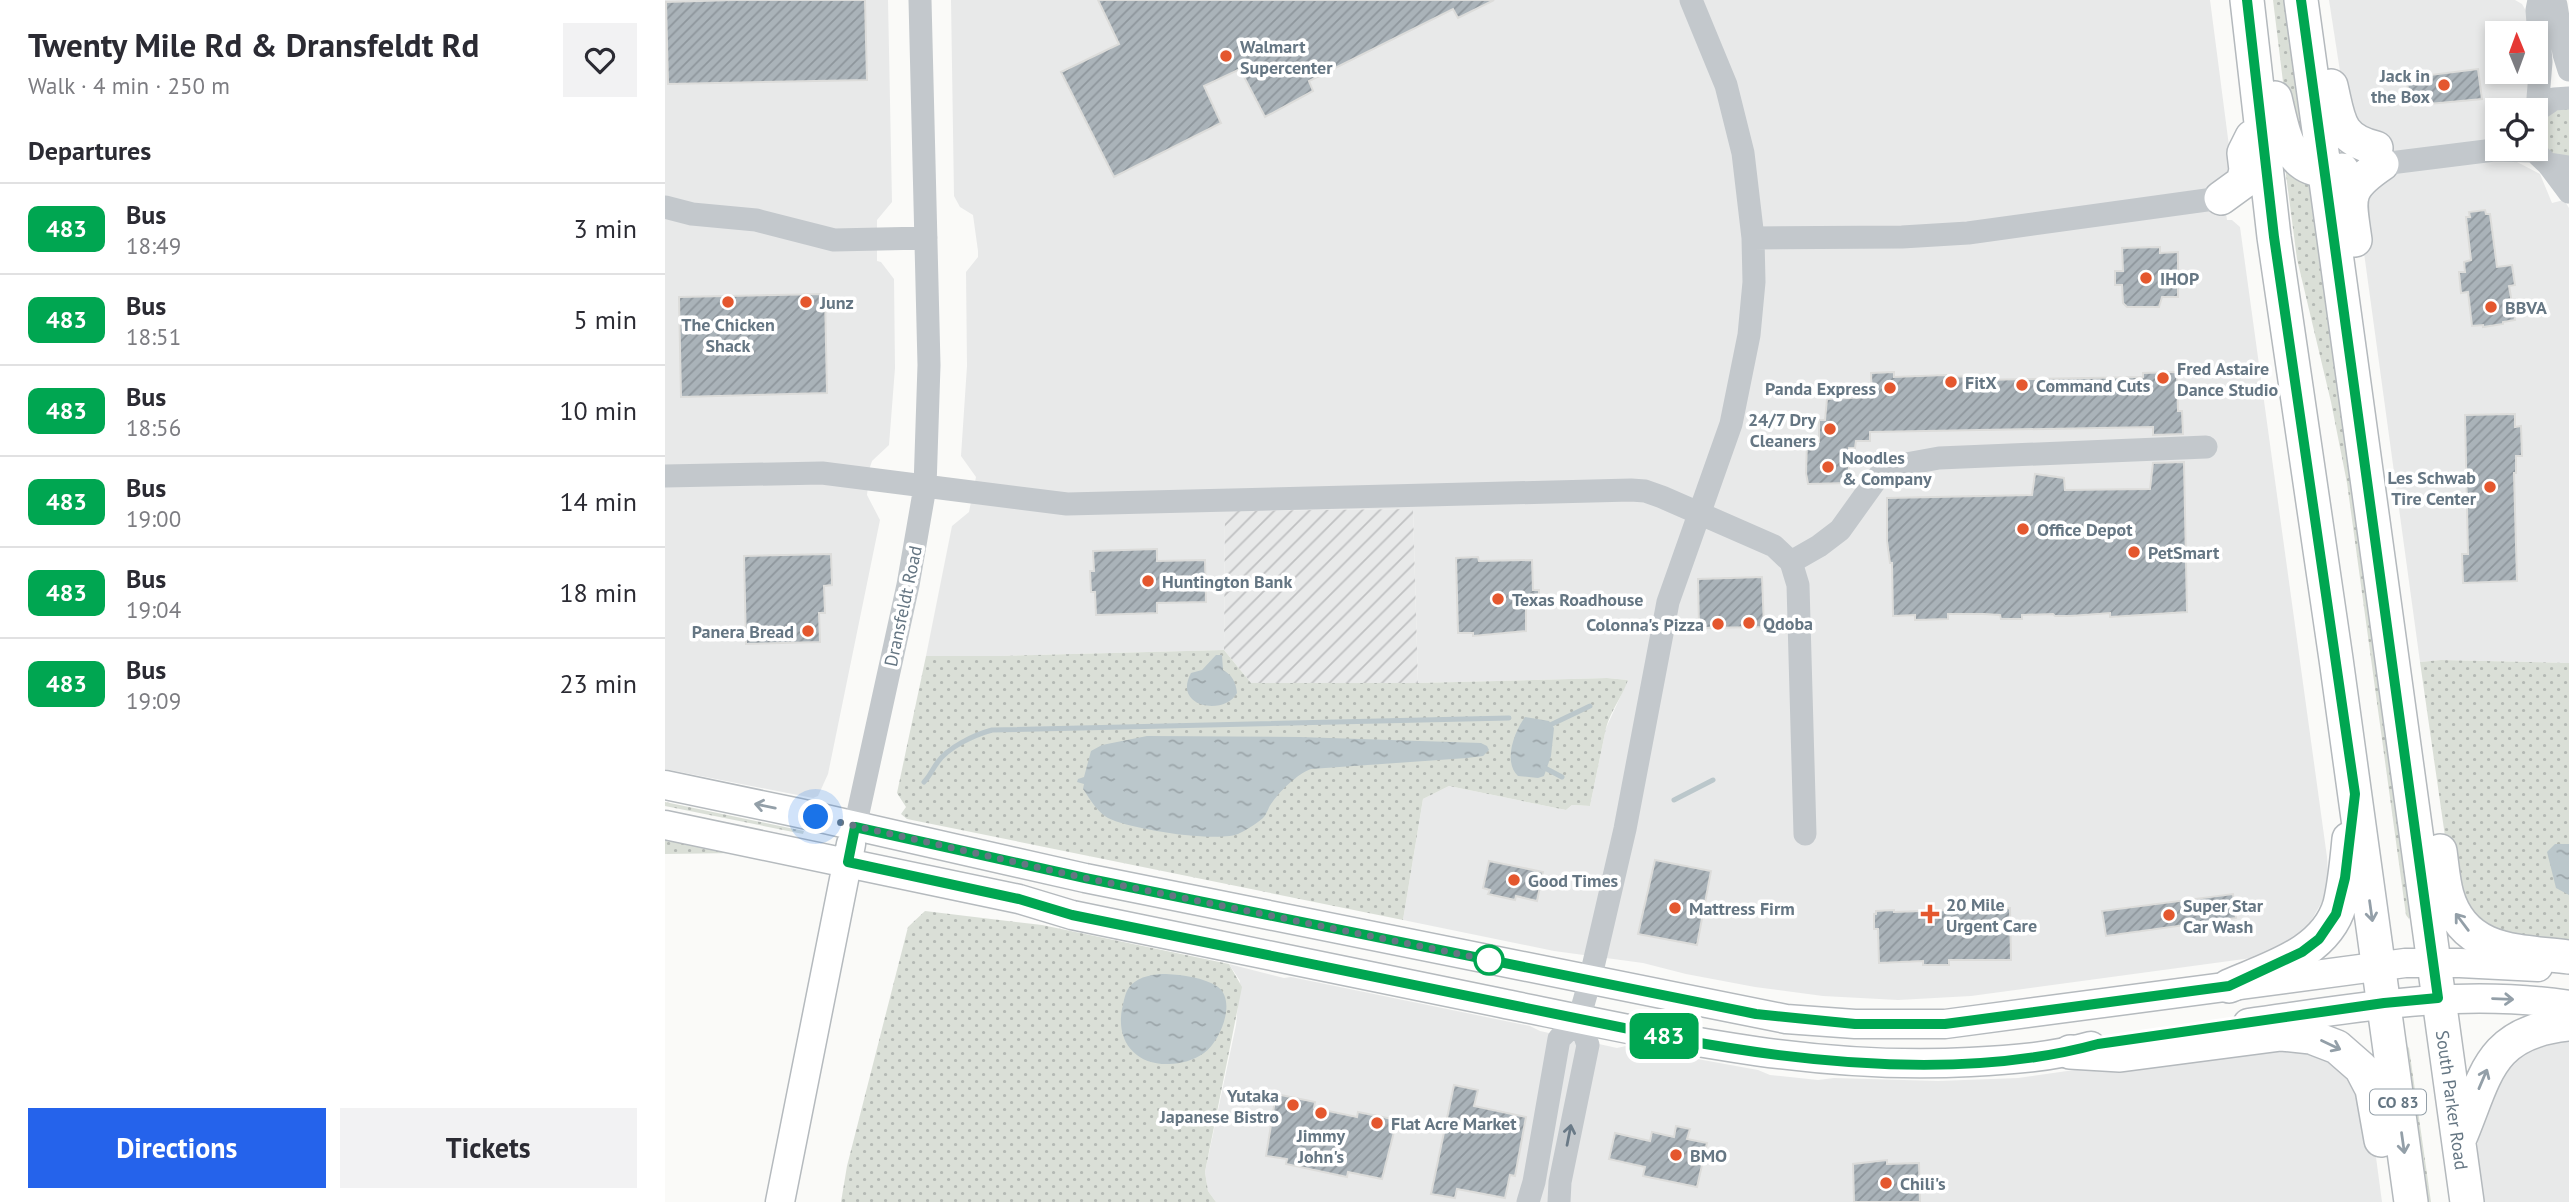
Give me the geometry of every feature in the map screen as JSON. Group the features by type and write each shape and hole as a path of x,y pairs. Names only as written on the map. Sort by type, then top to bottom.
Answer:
{"highway":[{"name":"CO 83","path":"2250,0 2260,123 2274,237 2411,1202"},
{"path":"2250,0 2285,139 2295,157 2306,166 2325,172 2379,156"},
{"name":"South Parker Road","path":"2301,0 2466,1202"},
{"path":"2310,0 2340,124 2345,134 2379,156"},
{"path":"2221,198 2243,182 2246,170 2244,153 2260,123"},
{"path":"2369,494 2383,440 2350,202 2352,192 2379,156"},
{"path":"2221,198 2239,205 2252,217 2255,227 2274,237"},
{"path":"2229,986 2302,952 2319,939 2331,923 2340,904 2345,878 2355,794"},
{"path":"2412,810 2437,836 2447,894 2458,918 2471,934 2501,949 2569,957"},
{"path":"2458,1143 2482,1080 2494,1059 2511,1043 2528,1034 2569,1024"},
{"path":"2070,1052 2120,1055 2281,1034 2311,1037 2329,1043 2356,1062 2372,1089 2389,1202"}],"main road":[{"path":"665,785 1085,878 1776,1017 1883,1025 1971,1021 2379,966 2433,963 2529,966 2569,971"},
{"path":"665,825 1019,899 1072,915 1731,1049 1856,1063 1963,1062 2070,1052 2098,1044 2384,1003 2438,998 2569,1005"},
{"name":"Dransfeldt Road","path":"781,1202 855,827"}],"street":[{"name":"Dransfeldt Road","path":"855,827 908,585 925,487 929,365 920,0"},
{"path":"1559,1202 1560,1182 1587,1045 1580,1018 1625,829 1668,602 1731,424 1742,377 1752,312 1753,239 1749,191 1739,135 1723,76 1691,0"},
{"path":"2537,98 2541,62 2537,10 2539,0"},
{"path":"2553,0 2569,70"},
{"path":"2548,103 2554,99 2569,98"},
{"path":"2379,156 2485,135"},
{"path":"2379,156 2485,150"},
{"path":"2548,161 2569,192"},
{"path":"1753,239 1909,237 1968,233 2221,198"},
{"path":"665,207 692,214 756,220 834,240 926,238"},
{"path":"1791,562 1819,547 1840,530 1878,477 1895,466 1940,458 2206,447"},
{"path":"665,476 808,473 1067,504 1639,490 1662,496 1774,546 1791,562 1797,576 1805,834"},
{"path":"1528,1202 1534,1182 1559,1039 1580,1018"}],"shaded area":[{"path":"665,0 888,0 892,202 877,220 877,261 881,262 894,279 895,368 889,445 872,461 870,467 867,495 880,520 828,774 818,796 813,798 665,769"},
{"path":"951,0 2210,0 2232,169 2221,179 2227,220 2232,220 2240,227 2327,857 2328,876 2324,898 2311,921 2287,947 2259,957 1971,996 1898,1000 1823,996 1755,987 1643,963 1554,951 1403,920 1423,799 1449,786 1566,810 1572,805 1590,806 1606,728 1628,680 1607,678 1418,683 1413,509 1225,511 1224,650 926,656 952,526 969,512 976,477 961,456 967,366 966,272 978,257 978,251 973,215 960,207 954,196"},
{"path":"2273,0 2284,0 2307,148 2289,131"},
{"path":"2329,0 2515,0 2522,4 2528,21 2485,21 2485,84 2531,84 2529,98 2485,98 2485,161 2517,161 2540,174 2552,203 2564,200 2569,208 2569,663 2441,660 2420,662 2358,209 2367,185 2347,117"},
{"path":"2569,107 2569,158 2557,159 2548,152 2548,113"},
{"path":"2285,167 2304,174 2311,187 2411,916 2409,919 2406,915 2347,483 2297,259"},
{"path":"1413,509 1418,683 1251,683 1224,650 1225,511"},
{"path":"1224,650 1251,683 1418,683 1607,678 1628,680 1606,728 1590,806 1572,805 1566,810 1449,786 1423,799 1403,920 907,819 901,814 906,807 897,793 926,656"},
{"path":"2441,660 2569,663 2569,951 2481,933 2450,871 2420,662"},
{"path":"665,802 804,831 803,834 665,806"},
{"path":"665,837 739,853 665,854"},
{"path":"925,911 1042,925 1229,964 1242,987 1205,1172 1208,1191 1216,1202 841,1202 847,1166 908,927"},
{"path":"1229,964 1284,978 1291,977 1530,1026 1540,1031 1617,1048 1626,1046 1758,1070 1770,1075 1818,1080 1834,1078 1938,1081 2018,1078 2264,1043 2337,1058 2371,1120 2382,1202 1216,1202 1208,1191 1205,1172 1236,1025 1240,981"},
{"path":"2569,1040 2569,1202 2484,1202 2477,1156 2478,1128 2496,1069 2537,1048"},
{"path":"2407,1046 2409,1048 2431,1202 2427,1202"}],"water":[{"path":"1216,655 1222,655 1223,670 1233,679 1237,693 1222,704 1202,705 1188,694 1187,685 1191,673 1202,670"},
{"path":"1525,717 1549,721 1554,728 1551,756 1544,776 1538,778 1518,776 1511,763 1514,739"},
{"path":"1147,736 1300,737 1481,743 1489,750 1483,756 1467,758 1311,769 1300,774 1284,789 1255,824 1240,833 1214,837 1135,827 1108,818 1091,801 1083,789 1084,784 1077,782 1084,777 1091,751 1102,745"},
{"path":"2555,844 2569,844 2569,895 2556,888 2547,852"},
{"path":"1166,974 1206,981 1224,993 1226,1002 1224,1021 1210,1048 1196,1058 1174,1064 1157,1063 1138,1055 1125,1041 1121,1021 1125,996 1131,985 1147,976"}],"building":[{"path":"865,0 867,80 668,84 666,2"},
{"name":"Walmart Supercenter","path":"1098,0 1494,0 1458,18 1453,9 1309,81 1313,91 1265,117 1240,69 1204,86 1221,123 1114,177 1061,72 1119,44"},
{"name":"Jack in the Box","path":"2478,69 2482,99 2418,105 2417,101 2410,103 2407,83 2431,80 2430,75"},
{"name":"BBVA","path":"2485,210 2486,214 2490,214 2497,267 2512,265 2515,285 2509,286 2515,320 2483,327 2472,326 2468,292 2461,293 2459,272 2465,272 2464,262 2471,260 2466,217 2470,217 2469,212"},
{"name":"IHOP","path":"2160,247 2160,253 2178,252 2178,297 2162,297 2159,307 2127,307 2123,303 2122,285 2115,285 2115,271 2123,271 2122,248"},
{"path":"825,294 827,393 681,397 679,297"},
{"path":"1894,372 1894,377 1977,376 1978,380 2143,377 2143,373 2177,372 2178,411 2182,411 2183,434 2153,435 2153,427 1870,432 1870,441 1856,441 1855,448 1849,448 1849,483 1808,484 1807,442 1819,442 1819,420 1825,420 1827,399 1872,397 1871,373"},
{"name":"Les Schwab Tire Center","path":"2515,414 2515,427 2521,426 2522,456 2516,456 2514,473 2517,581 2463,583 2462,554 2468,554 2465,415"},
{"path":"2184,462 2187,612 2110,617 2110,613 2022,615 2022,619 2001,619 2000,615 1984,614 1948,614 1948,619 1915,620 1915,615 1893,616 1892,563 1887,541 1887,498 2032,495 2035,474 2064,478 2065,490 2150,489 2153,463"},
{"name":"Huntington Bank","path":"1157,549 1157,561 1205,560 1206,602 1157,603 1157,613 1096,615 1095,592 1091,592 1090,571 1094,571 1093,551"},
{"path":"831,554 832,585 824,586 825,613 819,613 820,642 746,644 744,556"},
{"name":"Texas Roadhouse","path":"1478,557 1479,561 1532,560 1533,590 1539,590 1539,607 1526,608 1526,631 1473,636 1473,633 1458,633 1456,558"},
{"path":"1762,577 1764,627 1699,628 1698,579"},
{"name":"Mattress Firm","path":"1655,860 1711,871 1697,945 1638,934"},
{"name":"Good Times","path":"1489,861 1543,872 1537,901 1516,896 1515,900 1488,894 1490,890 1483,888"},
{"name":"Super Star Car Wash","path":"2233,894 2236,918 2106,936 2102,911"},
{"path":"2010,908 2011,960 1949,960 1949,965 1923,965 1923,961 1879,963 1878,929 1874,929 1876,911"},
{"path":"1454,1085 1478,1090 1474,1106 1526,1117 1515,1176 1510,1175 1505,1198 1457,1189 1455,1198 1431,1194"},
{"path":"1276,1094 1315,1102 1314,1108 1357,1117 1358,1112 1397,1120 1382,1179 1348,1172 1347,1177 1286,1164 1287,1159 1266,1156"},
{"name":"BMO","path":"1676,1126 1690,1129 1687,1139 1707,1143 1697,1187 1643,1176 1645,1167 1609,1159 1615,1133 1650,1141 1652,1132 1674,1137"},
{"name":"Chili's","path":"1887,1160 1887,1164 1919,1163 1920,1202 1854,1202 1853,1164"}],"waterway":[{"path":"1546,727 1590,706"},
{"path":"924,782 942,757 954,747 992,730 1509,718"},
{"path":"1543,767 1562,777"},
{"path":"1674,800 1713,780"}],"bus line":[{"name":"483","path":"2247,0 2274,237 2355,794 2340,904 2325,933 2302,952 2229,986 1945,1024 1855,1024 1756,1014 1085,878 855,827 848,862 1019,899 1072,915 1712,1046 1832,1061 1882,1064 2023,1058 2070,1052 2098,1044 2384,1003 2438,998 2301,0"}],"place":[{"name":"Walmart Supercenter","path":"1226,56"},
{"name":"Jack in the Box","path":"2444,85"},
{"name":"IHOP","path":"2146,278"},
{"name":"The Chicken Shack","path":"728,302"},
{"name":"Junz","path":"806,302"},
{"name":"BBVA","path":"2491,307"},
{"name":"Fred Astaire Dance Studio","path":"2163,378"},
{"name":"FitX","path":"1951,382"},
{"name":"Command Cuts","path":"2022,385"},
{"name":"Panda Express","path":"1890,388"},
{"name":"24/7 Dry Cleaners","path":"1830,429"},
{"name":"Noodles & Company","path":"1828,467"},
{"name":"Les Schwab Tire Center","path":"2490,487"},
{"name":"Office Depot","path":"2023,529"},
{"name":"PetSmart","path":"2134,552"},
{"name":"Huntington Bank","path":"1148,581"},
{"name":"Texas Roadhouse","path":"1498,599"},
{"name":"Qdoba","path":"1749,623"},
{"name":"Colonna's Pizza","path":"1718,624"},
{"name":"Panera Bread","path":"808,631"},
{"name":"Good Times","path":"1514,880"},
{"name":"Mattress Firm","path":"1675,908"},
{"name":"20 Mile Urgent Care","path":"1930,914"},
{"name":"Super Star Car Wash","path":"2169,915"},
{"name":"Yutaka Japanese Bistro","path":"1293,1105"},
{"name":"Jimmy John's","path":"1321,1113"},
{"name":"Flat Acre Market","path":"1377,1123"},
{"name":"BMO","path":"1676,1155"},
{"name":"Chili's","path":"1886,1183"}],"route":[{"path":"816,817 1085,878 1489,960"}]}
